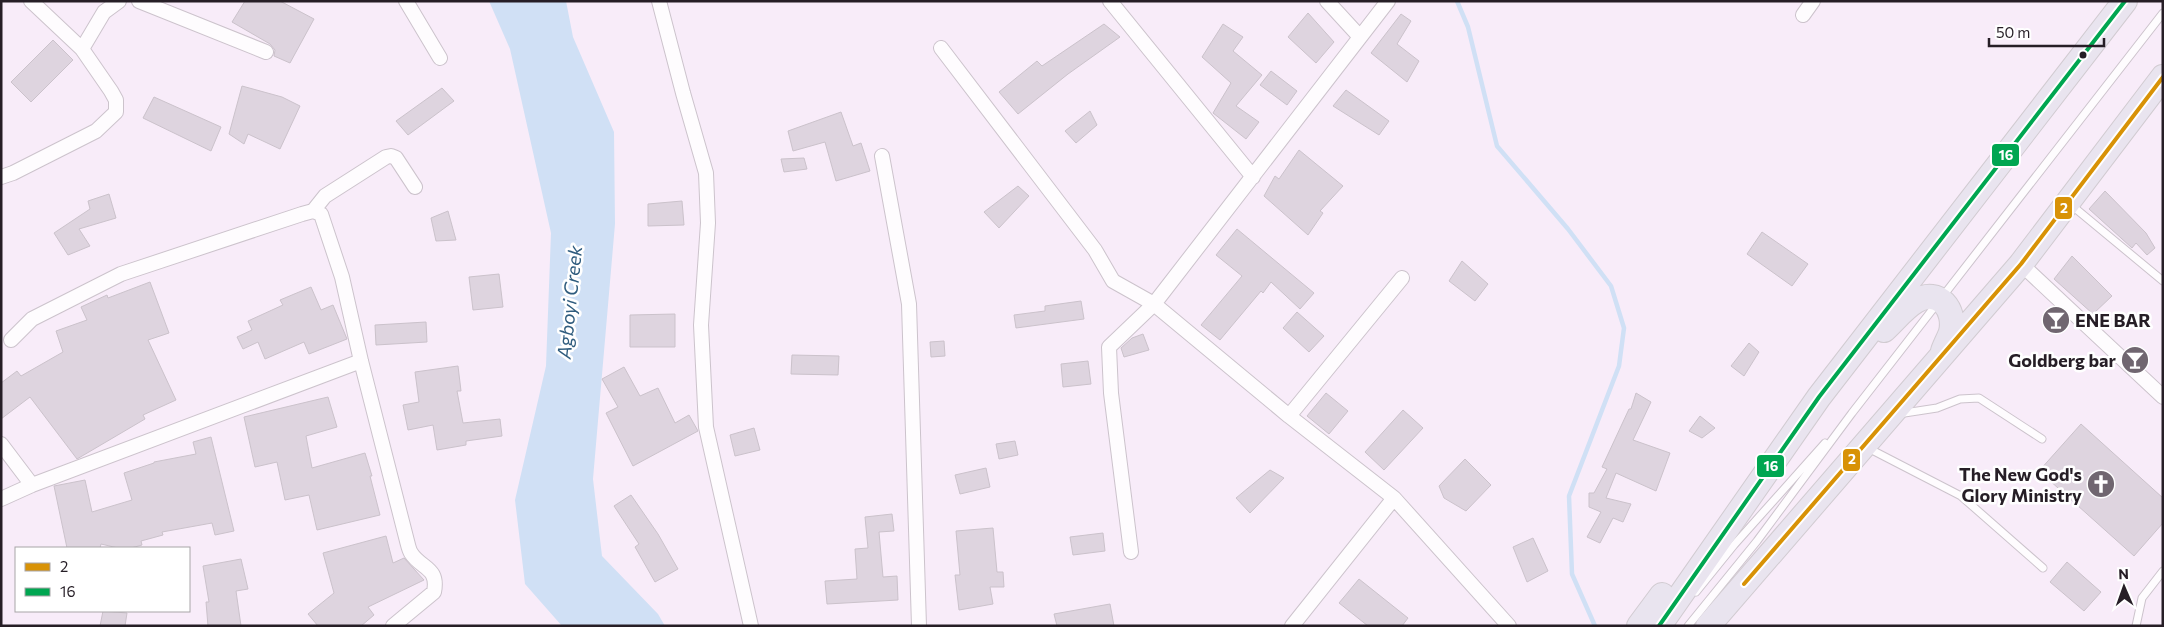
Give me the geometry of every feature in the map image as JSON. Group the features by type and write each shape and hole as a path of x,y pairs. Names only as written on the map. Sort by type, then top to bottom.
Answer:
{"highway":[{"path":"1639,626 1733,502 1819,397 2125,1"},
{"path":"1708,626 2021,264 2163,76"},
{"path":"1659,626 1819,397 1894,320 1916,301 1932,296 1940,299 1948,306 1951,315 1951,332 1940,357"},
{"path":"1719,626 1813,504"}],"street":[{"path":"1,177 13,173 96,131 116,112 116,100 82,49 31,1"},
{"path":"82,49 104,12 119,1"},
{"path":"139,1 266,52"},
{"path":"406,1 440,58"},
{"path":"659,1 682,93 706,173 708,223 700,326 706,427 750,626"},
{"path":"1110,1 1253,178"},
{"path":"1327,1 1360,37"},
{"path":"1131,552 1111,392 1109,347 1154,304 1388,1"},
{"path":"1803,15 1813,1"},
{"path":"941,48 1095,250 1113,280 1154,304 1289,416 1394,498 1509,626"},
{"path":"11,340 32,319 121,274 313,211 325,196 391,156 396,158 415,187"},
{"path":"882,156 909,304 918,626"},
{"path":"313,211 321,214 324,220 342,277 361,361 407,541 412,554 435,577 436,585 434,592 428,599 393,626"},
{"path":"2021,264 2163,398"},
{"path":"1289,416 1402,278"},
{"path":"1,499 32,485 361,361"},
{"path":"1,444 32,485"},
{"path":"1292,626 1394,498"}],"lane":[{"path":"1688,626 1757,542 1940,299 2163,13"},
{"path":"2067,202 2163,281"},
{"path":"1890,414 1908,414 1937,408 1960,399 1979,398 2042,439"},
{"path":"1693,596 1734,545 1852,414"},
{"path":"1864,445 1961,496 2043,568"},
{"path":"2136,626 2142,598 2163,571"}],"water":[{"name":"Agboyi Creek","path":"489,1 566,1 573,37 614,132 615,224 593,479 602,556 658,614 665,626 562,626 525,584 515,500 546,366 551,233 510,49"}],"building":[{"path":"245,1 280,1 314,19 290,63 274,56 275,50 270,44 232,22"},
{"path":"1308,13 1334,42 1316,63 1288,37"},
{"path":"1401,14 1411,21 1397,44 1419,61 1407,82 1371,53"},
{"path":"1104,24 1120,37 1068,74 1018,114 999,92 1037,61 1042,66"},
{"path":"1223,24 1243,37 1233,51 1262,75 1236,106 1259,122 1246,139 1213,113 1231,83 1202,57"},
{"path":"53,40 73,60 31,102 11,82"},
{"path":"1271,71 1297,91 1287,105 1260,85"},
{"path":"242,86 282,97 300,106 280,149 248,134 244,144 229,134"},
{"path":"442,88 454,101 408,135 396,121"},
{"path":"1346,90 1389,121 1379,135 1333,106"},
{"path":"154,97 221,127 211,151 143,118"},
{"path":"1090,111 1097,125 1076,143 1065,131"},
{"path":"841,112 853,146 861,143 870,171 836,181 825,142 793,151 788,131"},
{"path":"1299,150 1343,186 1320,211 1323,213 1308,235 1264,196 1275,176 1279,179"},
{"path":"804,158 807,169 784,172 781,159"},
{"path":"1018,186 1029,196 999,228 984,212"},
{"path":"2105,191 2146,233 2155,248 2147,255 2136,243 2132,248 2089,209"},
{"path":"109,194 116,218 79,229 90,246 68,255 54,233 90,209 88,201"},
{"path":"682,201 684,225 648,226 648,204"},
{"path":"448,211 456,240 436,241 431,218"},
{"path":"1237,229 1314,293 1300,309 1271,282 1263,293 1261,291 1220,340 1201,325 1242,276 1216,255"},
{"path":"1762,232 1808,264 1792,286 1747,254"},
{"path":"2072,256 2112,296 2093,314 2054,279"},
{"path":"1462,261 1488,284 1475,301 1449,281"},
{"path":"499,274 503,307 473,310 469,277"},
{"path":"150,282 169,333 148,340 176,400 143,415 145,419 77,459 30,397 1,419 1,383 17,371 21,376 63,352 56,331 87,320 81,307 107,295 108,298"},
{"path":"311,287 321,310 333,305 347,339 309,354 304,342 265,359 258,342 243,349 237,337 252,330 248,321 283,305 280,300"},
{"path":"1081,301 1084,319 1016,328 1014,315 1045,311 1045,306"},
{"path":"1297,312 1324,336 1309,352 1283,328"},
{"path":"675,314 675,347 630,347 630,315"},
{"path":"426,322 427,342 376,345 375,325"},
{"path":"1143,334 1149,350 1124,357 1121,348 1132,338"},
{"path":"944,341 945,356 931,357 930,342"},
{"path":"1749,343 1759,352 1744,376 1731,366"},
{"path":"792,355 839,356 838,375 791,374"},
{"path":"1088,361 1091,384 1063,387 1061,364"},
{"path":"458,366 461,391 457,391 463,423 500,419 502,436 466,441 466,445 437,450 433,425 408,430 403,405 419,402 415,372"},
{"path":"624,367 640,396 658,388 675,423 689,415 698,431 633,466 606,413 618,407 602,379"},
{"path":"1326,393 1348,411 1329,434 1307,416"},
{"path":"1636,393 1651,402 1633,440 1670,453 1656,491 1616,473 1606,498 1631,504 1623,522 1613,518 1600,543 1587,537 1601,512 1589,507 1589,493 1594,493 1607,469 1602,467 1629,409 1631,409"},
{"path":"328,397 337,427 306,436 312,468 365,453 380,515 317,530 309,495 285,500 277,462 255,467 244,417"},
{"path":"1403,410 1423,428 1384,470 1365,452"},
{"path":"1700,416 1715,428 1702,438 1689,431"},
{"name":"The New God's Glory Ministry","path":"2081,424 2163,498 2163,523 2134,556 2039,471"},
{"path":"754,428 760,450 735,456 730,435"},
{"path":"211,437 234,531 215,535 212,523 162,532 163,535 141,541 142,545 135,547 114,547 101,544 100,547 67,547 54,486 85,480 92,512 132,500 124,473 154,462 196,454 193,442"},
{"path":"1015,441 1018,455 999,459 996,444"},
{"path":"1465,459 1491,485 1466,511 1444,498 1439,486"},
{"path":"986,468 990,487 960,494 955,475"},
{"path":"1270,470 1284,478 1250,513 1236,498"},
{"path":"631,495 658,534 678,569 655,582 635,547 639,544 614,506"},
{"path":"892,514 894,531 879,532 883,577 897,576 898,600 827,604 825,581 857,579 855,549 868,548 865,517"},
{"path":"993,528 997,572 1003,572 1004,587 990,587 993,604 959,610 955,575 960,575 956,531"},
{"path":"1103,533 1105,551 1073,555 1070,537"},
{"path":"386,536 393,563 404,558 424,580 368,607 374,615 361,626 318,626 308,614 334,593 323,553"},
{"path":"1533,538 1548,571 1527,582 1513,547"},
{"path":"241,559 248,589 236,591 241,626 208,626 206,602 209,602 203,566"},
{"path":"2067,562 2101,592 2084,611 2050,582"},
{"path":"1359,579 1408,618 1402,626 1368,626 1339,603"},
{"path":"1110,604 1114,626 1057,626 1054,614"},
{"path":"103,612 127,613 125,626 100,626"}],"waterway":[{"path":"1457,1 1468,27 1497,146 1568,229 1611,286 1624,328 1619,366 1569,496 1572,574 1595,626"}],"transit line":[{"name":"16","path":"1659,626 1819,397 2125,1"},
{"name":"2","path":"1744,584 2021,264 2163,77"}],"place":[{"name":"ENE BAR","path":"2056,320"},
{"name":"Goldberg bar","path":"2135,360"},
{"name":"The New God's Glory Ministry","path":"2101,484"}]}
